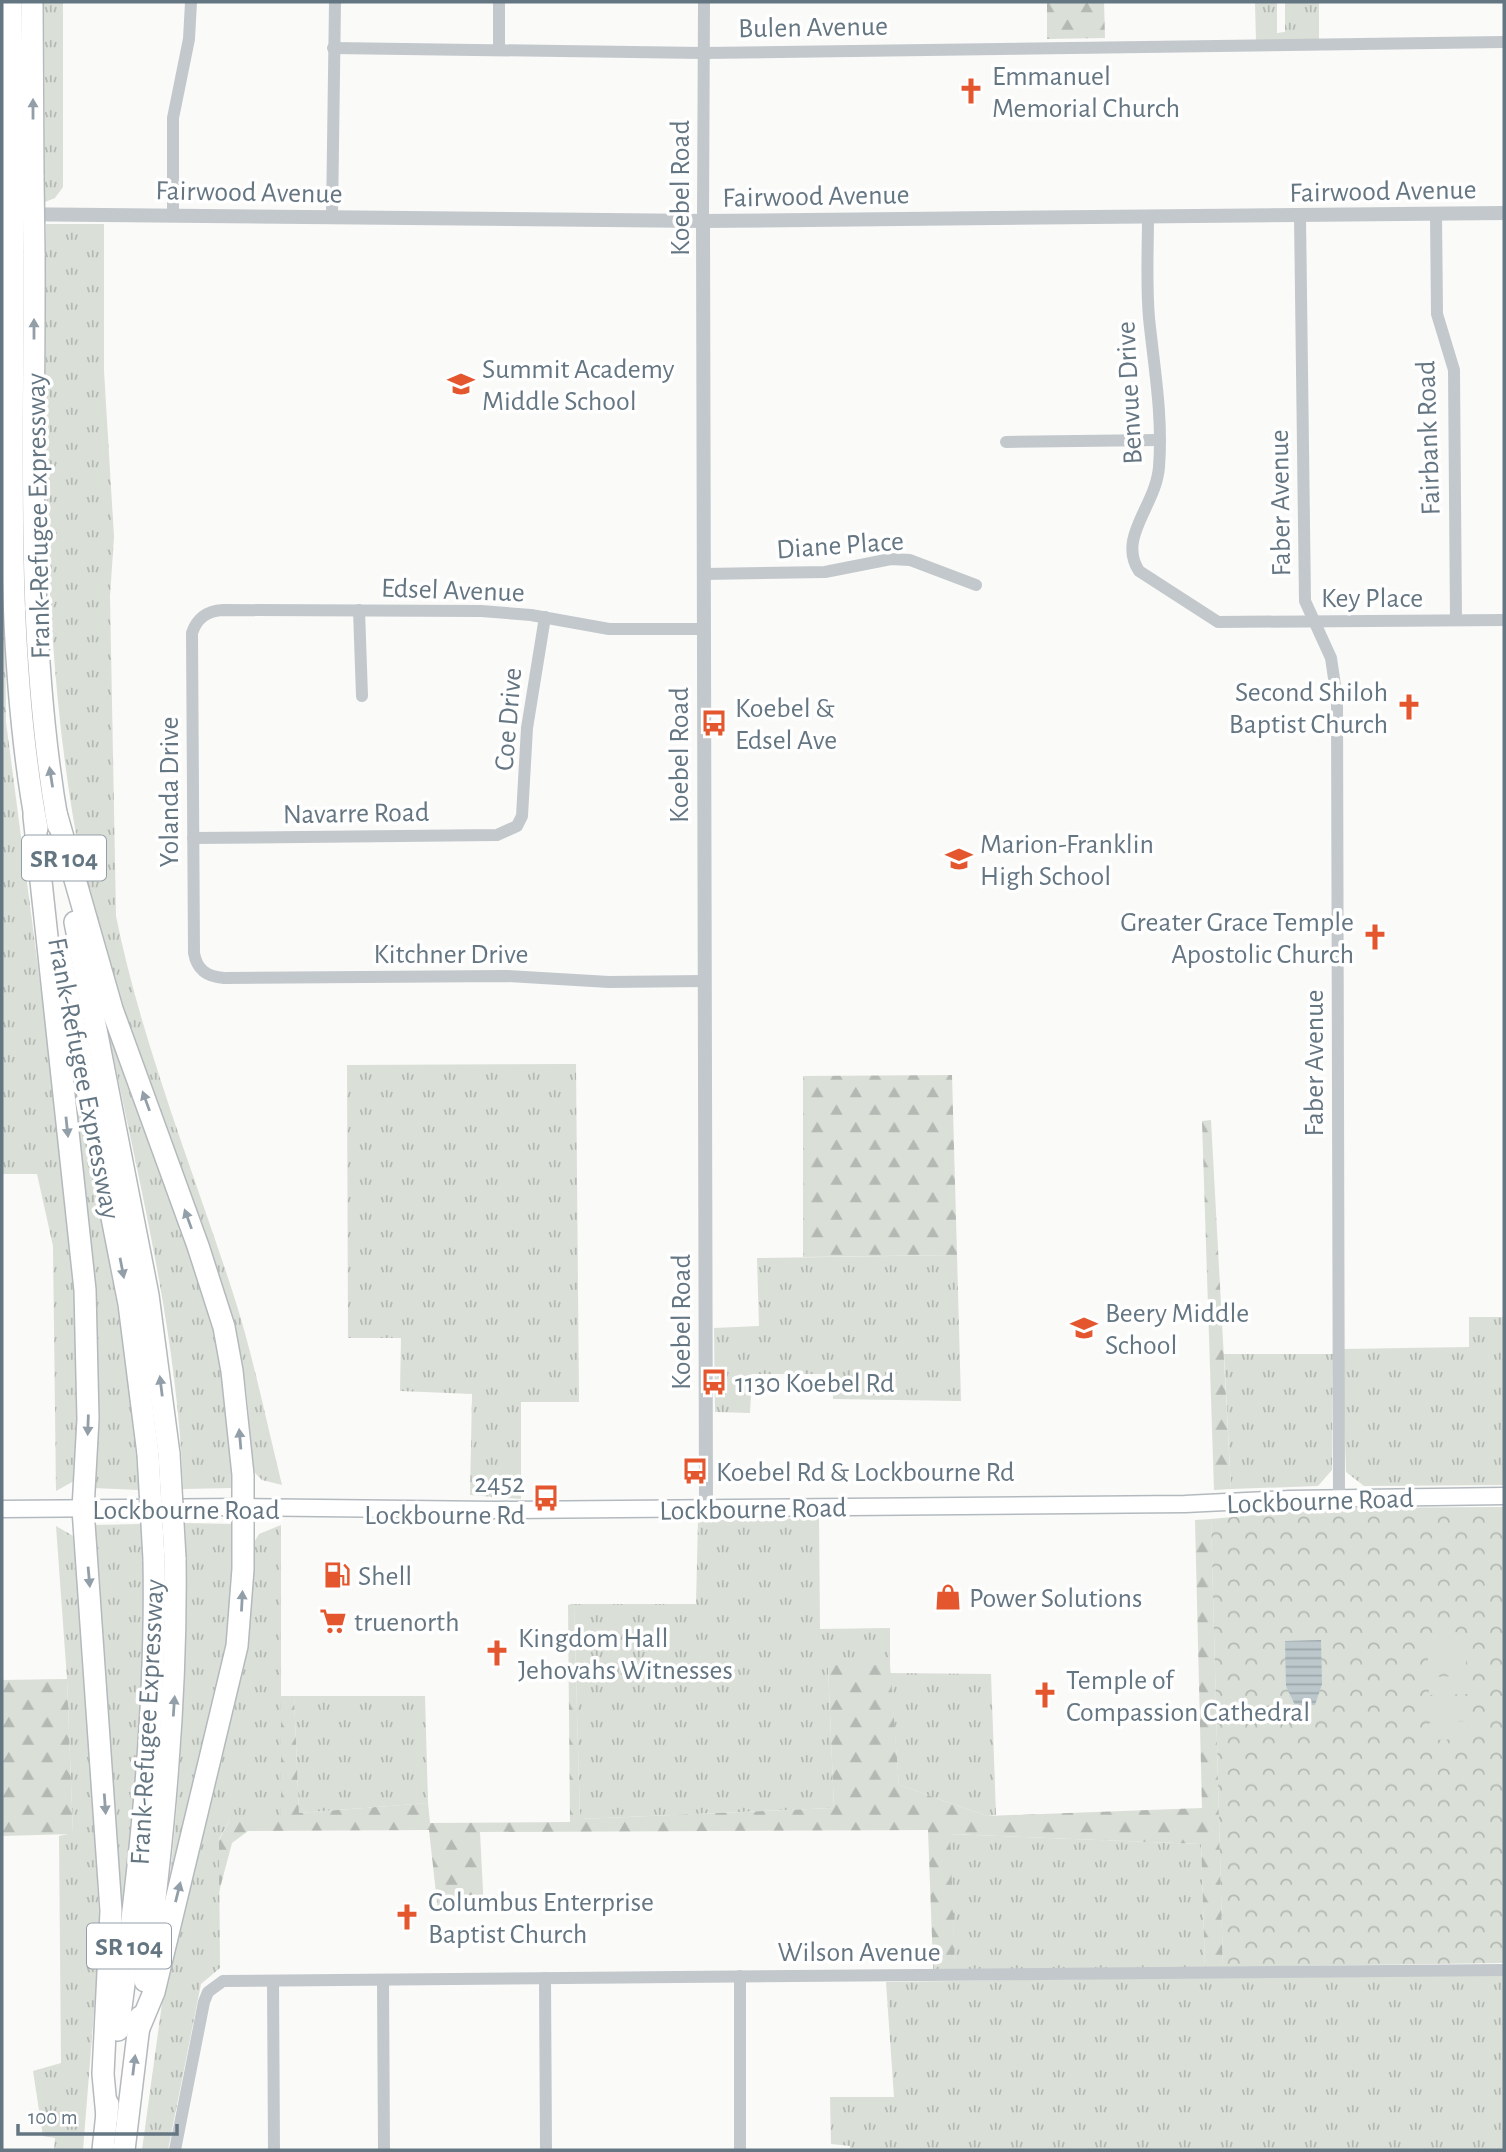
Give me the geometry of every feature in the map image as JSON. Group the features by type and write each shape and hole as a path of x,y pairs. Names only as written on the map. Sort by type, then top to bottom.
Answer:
{"highway":[{"name":"Frank-Refugee Expressway","path":"11,2 23,176"},
{"name":"Frank-Refugee Expressway","path":"32,2 23,176 16,610 22,706 34,816 158,1454"},
{"name":"Frank-Refugee Expressway","path":"23,255 37,617 47,751 56,813 146,1282 174,1694 169,1774 124,2150"},
{"path":"56,813 112,1009 198,1246 223,1327 238,1415 243,1569 237,1646 155,1992 139,2028"},
{"path":"34,816 85,1290 88,1419 83,1508 111,1911 103,2074 107,2117"},
{"name":"Frank-Refugee Expressway","path":"103,2150 149,1774 165,1558"}],"main road":[{"name":"Lockbourne Road","path":"2,1509 243,1507 495,1510 1206,1503 1339,1497 1504,1496"}],"street":[{"path":"173,215 173,117 190,39 191,2"},
{"path":"332,217 332,48 335,2"},
{"path":"499,2 499,50"},
{"name":"Koebel Road","path":"704,2 702,629 706,1508"},
{"name":"Bulen Avenue","path":"332,48 703,53 1504,42"},
{"name":"Fairwood Avenue","path":"2,214 703,221 1504,213"},
{"name":"Fairbank Road","path":"1436,214 1437,314 1454,370 1456,620"},
{"name":"Benvue Drive","path":"1133,562 1132,534 1155,490 1159,466 1158,387 1148,314 1148,216"},
{"name":"Faber Avenue","path":"1300,216 1305,590 1313,622 1331,658 1337,699 1339,1497"},
{"path":"1006,442 1158,440"},
{"name":"Diane Place","path":"703,574 825,572 883,560 910,560 976,585"},
{"name":"Key Place","path":"1133,562 1148,578 1218,622 1504,620"},
{"name":"Edsel Avenue","path":"204,616 212,610 481,611 545,617 609,629 702,629"},
{"path":"359,610 362,696"},
{"name":"Yolanda Drive","path":"201,971 194,953 192,633 196,623 204,616"},
{"name":"Coe Drive","path":"517,826 524,804 527,728 545,617"},
{"name":"Navarre Road","path":"193,838 496,835 517,826"},
{"name":"Kitchner Drive","path":"201,971 212,977 224,978 507,976 609,982 703,981"},
{"name":"Wilson Avenue","path":"175,2150 204,2001 215,1986 231,1981 1504,1970"},
{"path":"740,1976 740,2150"},
{"path":"545,1978 546,2150"},
{"path":"383,1980 384,2150"},
{"path":"273,1981 274,2150"}],"green space":[{"path":"44,2 63,2 63,187 55,198 45,202"},
{"path":"1047,2 1104,2 1105,38 1047,39"},
{"path":"1255,2 1277,2 1277,33 1285,32 1285,2 1319,2 1319,40 1256,41"},
{"path":"46,224 104,224 104,371 114,537 110,596 116,916 139,1011 240,1314 282,1485 262,1480 249,1462 244,1376 219,1281 121,1015 86,885 69,792 50,603 45,413"},
{"path":"2,251 6,722 72,1227 79,1402 74,1481 56,1491 53,1246 37,1174 2,1174"},
{"path":"106,1021 205,1289 230,1396 233,1488 183,1489 180,1430 165,1313"},
{"path":"72,1063 129,1369 139,1490 93,1488 68,1064"},
{"path":"576,1064 579,1402 521,1402 521,1499 470,1495 472,1394 400,1391 401,1338 348,1338 347,1065"},
{"path":"952,1075 957,1255 803,1257 803,1076"},
{"path":"1211,1120 1231,1489 1214,1490 1202,1121"},
{"path":"957,1255 961,1401 833,1399 832,1374 752,1374 750,1413 715,1412 714,1328 759,1326 757,1258"},
{"path":"1469,1317 1504,1317 1504,1485 1364,1486 1346,1472 1342,1349 1469,1347"},
{"path":"1224,1354 1333,1354 1332,1470 1318,1486 1231,1489"},
{"path":"1504,1507 1504,1963 1223,1967 1211,1519 1331,1508"},
{"path":"819,1518 820,1629 890,1628 890,1665 828,1666 834,1808 580,1819 574,1604 696,1604 698,1520"},
{"path":"1211,1519 1223,1967 1205,1967 1201,1844 950,1834 955,1965 933,1965 928,1830 480,1832 484,1911 438,1911 429,1830 248,1831 232,1843 219,1892 219,1840 230,1820 281,1820 281,1696 294,1696 299,1813 428,1803 430,1823 570,1822 568,1605 574,1604 580,1819 834,1808 828,1665 890,1665 899,1785 987,1816 1202,1808 1195,1520"},
{"path":"185,1523 233,1524 231,1635 169,1886 183,1705"},
{"path":"141,1524 144,1631 140,1738 117,1953 93,1525"},
{"path":"281,1525 281,1820 230,1820 219,1839 220,1968 201,1984 168,2150 142,2150 166,1974 253,1544 259,1534"},
{"path":"56,1526 75,1537 81,1551 100,1937 83,2150 54,2150 55,2138 43,2136 33,2071 61,2063 59,1836 73,1833 67,1679"},
{"path":"1465,1632 1465,1649 1427,1650 1427,1633"},
{"path":"1466,1654 1466,1671 1428,1672 1428,1655"},
{"path":"890,1673 991,1674 996,1815 987,1816 899,1785"},
{"path":"1466,1676 1467,1694 1429,1695 1428,1677"},
{"path":"67,1679 73,1834 2,1836 2,1680"},
{"path":"294,1696 425,1696 428,1803 299,1813"},
{"path":"1466,1699 1467,1717 1429,1718 1429,1700"},
{"path":"1467,1721 1468,1739 1430,1740 1429,1723"},
{"path":"949,1834 1201,1844 1205,1967 933,1971 933,1965 955,1964"},
{"path":"1504,1973 1504,2150 850,2150 850,2146 831,2144 830,2097 894,2097 886,1982"}],"shaded area":[{"path":"1321,1640 1322,1684 1315,1705 1295,1705 1286,1686 1285,1641"}],"place":[{"name":"Emmanuel Memorial Church","path":"971,91"},
{"name":"Summit Academy Middle School","path":"461,384"},
{"name":"Second Shiloh Baptist Church","path":"1409,707"},
{"name":"Koebel & Edsel Ave","path":"714,723"},
{"name":"Marion-Franklin High School","path":"959,859"},
{"name":"Greater Grace Temple Apostolic Church","path":"1375,937"},
{"name":"Beery Middle School","path":"1084,1328"},
{"name":"1130 Koebel Rd","path":"714,1382"},
{"name":"Koebel Rd & Lockbourne Rd","path":"695,1471"},
{"name":"2452 Lockbourne Rd","path":"546,1498"},
{"name":"Shell","path":"337,1575"},
{"name":"Power Solutions","path":"948,1597"},
{"name":"truenorth","path":"333,1621"},
{"name":"Kingdom Hall Jehovahs Witnesses","path":"497,1653"},
{"name":"Temple of Compassion Cathedral","path":"1045,1695"},
{"name":"Columbus Enterprise Baptist Church","path":"407,1917"}]}
